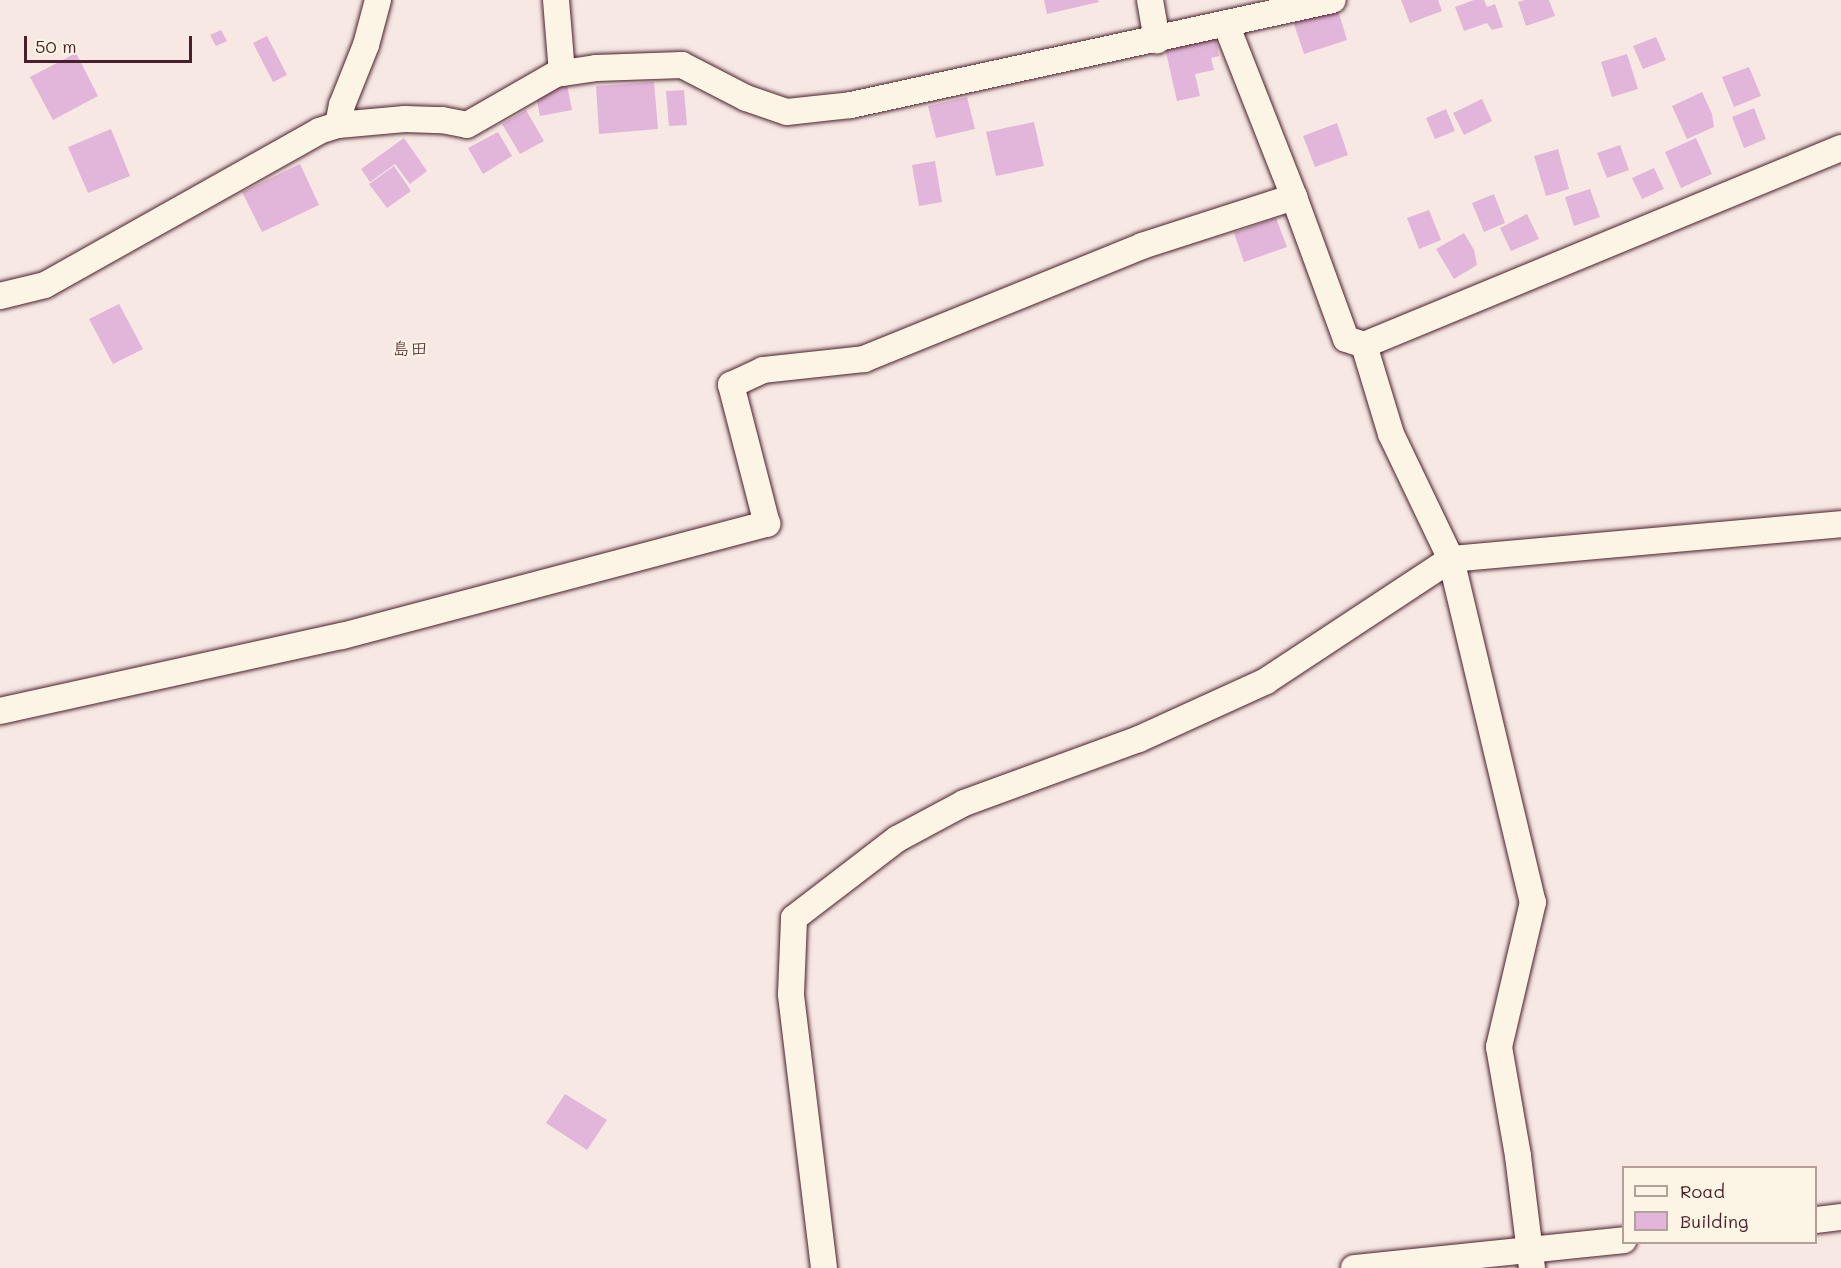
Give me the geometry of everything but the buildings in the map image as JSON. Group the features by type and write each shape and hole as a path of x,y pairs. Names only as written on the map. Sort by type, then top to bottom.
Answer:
{"street":[{"path":"338,125 342,105 366,45 378,0"},
{"path":"556,0 562,73"},
{"path":"1150,0 1157,40"},
{"path":"0,296 45,285 319,131 338,125 405,119 442,120 467,125 562,73 682,65 746,98 787,112 851,105 1333,0"},
{"path":"1226,24 1294,197 1346,339 1364,345 1841,148"},
{"path":"0,711 342,636 767,524 731,385 764,370 864,359 1142,246 1294,197"},
{"path":"1364,345 1391,434 1451,559 1533,902 1499,1047 1518,1156 1531,1259"},
{"path":"824,1268 791,994 794,918 897,839 964,804 1139,739 1266,681 1451,559 1841,524"},
{"path":"1817,1220 1841,1217"},
{"path":"1354,1268 1531,1259 1622,1240"}],"district":[{"name":"島田","path":"410,348"}]}
